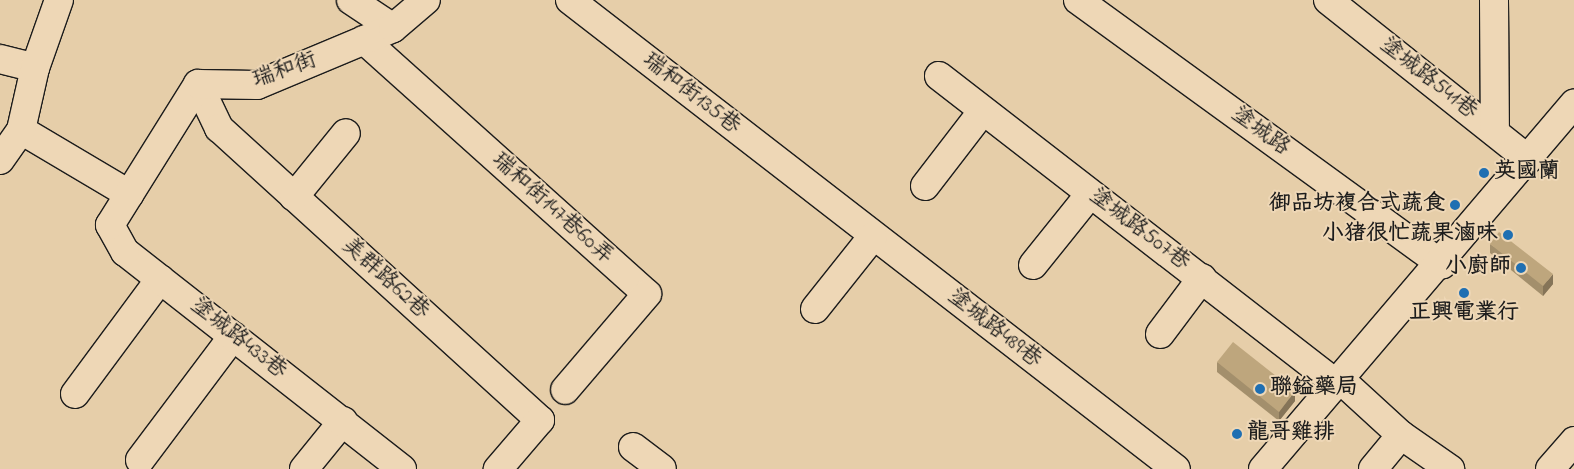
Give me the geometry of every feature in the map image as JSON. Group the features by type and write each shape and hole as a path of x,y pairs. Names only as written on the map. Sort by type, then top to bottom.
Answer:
{"street":[{"path":"0,160 21,130 34,68 59,0"},
{"path":"351,0 393,28"},
{"name":"瑞和街","path":"198,84 257,85 393,28 426,0"},
{"name":"瑞和街135巷","path":"570,0 812,187"},
{"name":"塗城路","path":"1078,0 1442,264"},
{"name":"塗城路541巷","path":"1328,0 1496,132 1528,160"},
{"path":"1494,0 1496,132"},
{"name":"瑞和街147巷60弄","path":"364,40 646,294 566,390"},
{"path":"0,59 34,68"},
{"name":"塗城路507巷","path":"939,76 982,112 1340,383 1401,435 1450,469"},
{"path":"21,130 129,194 198,84"},
{"name":"美群路62巷","path":"198,84 219,128 540,420 498,469"},
{"path":"1263,469 1442,264 1574,104"},
{"path":"925,186 982,112"},
{"path":"294,197 346,133"},
{"name":"塗城路489巷","path":"812,187 1176,469"},
{"name":"塗城路433巷","path":"129,194 110,226 125,252 344,421 402,469"},
{"path":"1033,265 1090,194"},
{"path":"815,309 873,236"},
{"path":"1160,334 1202,278"},
{"path":"75,394 160,279"},
{"path":"140,460 233,336"},
{"path":"304,469 344,421"},
{"path":"1373,469 1401,435"},
{"path":"1550,469 1574,441"},
{"path":"633,447 662,469"}],"building":[{"path":"1499,232 1553,274 1543,286 1490,244"},
{"name":"聯鎰藥局","path":"1233,342 1295,391 1279,412 1217,362"}],"place":[{"name":"英國蘭","path":"1484,173"},
{"name":"御品坊複合式蔬食","path":"1455,205"},
{"name":"小猪很忙蔬果滷味","path":"1508,235"},
{"name":"小廚師","path":"1521,268"},
{"name":"正興電業行","path":"1464,293"},
{"name":"聯鎰藥局","path":"1260,389"},
{"name":"龍哥雞排","path":"1237,434"}]}
